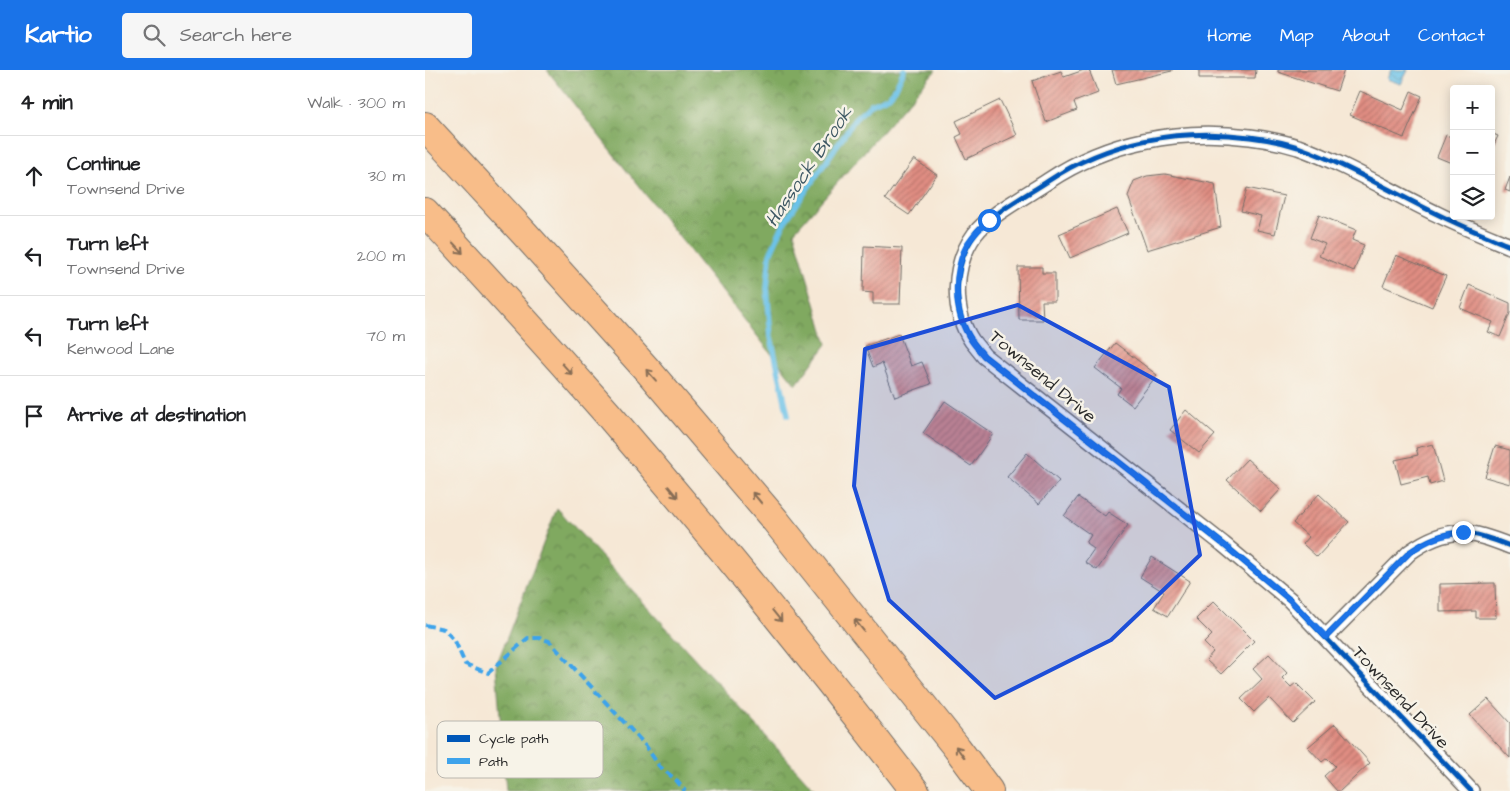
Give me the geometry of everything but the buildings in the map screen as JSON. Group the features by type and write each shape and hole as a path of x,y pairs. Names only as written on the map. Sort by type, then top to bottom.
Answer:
{"highway":[{"path":"425,126 650,373 750,490 957,748 989,791"},
{"path":"425,212 613,420 737,568 859,718 915,791"}],"street":[{"name":"Townsend Drive","path":"1471,791 1290,600 1223,544 984,356 971,340 962,322 957,282 961,262 969,243 978,230 989,220 1063,171 1096,155 1131,143 1195,134 1236,135 1296,146 1357,173 1439,215 1510,246"},
{"path":"1326,637 1410,552 1423,542 1442,535 1463,532 1483,536 1510,546"}],"highlighted area":[{"path":"1018,305 1169,387 1200,555 1111,640 995,698 889,600 854,486 865,349"}],"green space":[{"path":"547,70 936,70 794,232 827,344 796,385"},
{"path":"557,508 816,791 506,791 505,778 603,778 603,721 500,721 496,666"}],"water":[{"path":"1391,70 1408,70 1401,84 1387,79"}],"waterway":[{"name":"Hassock Brook","path":"788,415 771,337 767,288 770,254 784,223 857,116 871,104 889,96 895,89 904,70"}],"marked path":[{"path":"425,625 444,629 455,641 465,664 488,673 528,638 539,638 549,641 646,746 659,766 676,780 685,791"}],"cycle path":[{"path":"1471,791 1290,600 1223,544 984,356 965,329 958,301 957,287 962,259 975,234 989,220 1019,199 1071,167 1095,156 1145,141 1197,134 1250,137 1298,147 1351,170 1473,231 1510,246"},
{"path":"1326,637 1410,552 1436,537 1459,533 1470,534 1482,536 1510,546"}],"route":[{"path":"989,220 978,230 969,243 961,262 957,282 962,322 971,340 984,356 1223,544 1290,600 1326,637 1410,552 1423,542 1442,535 1463,532"}]}
